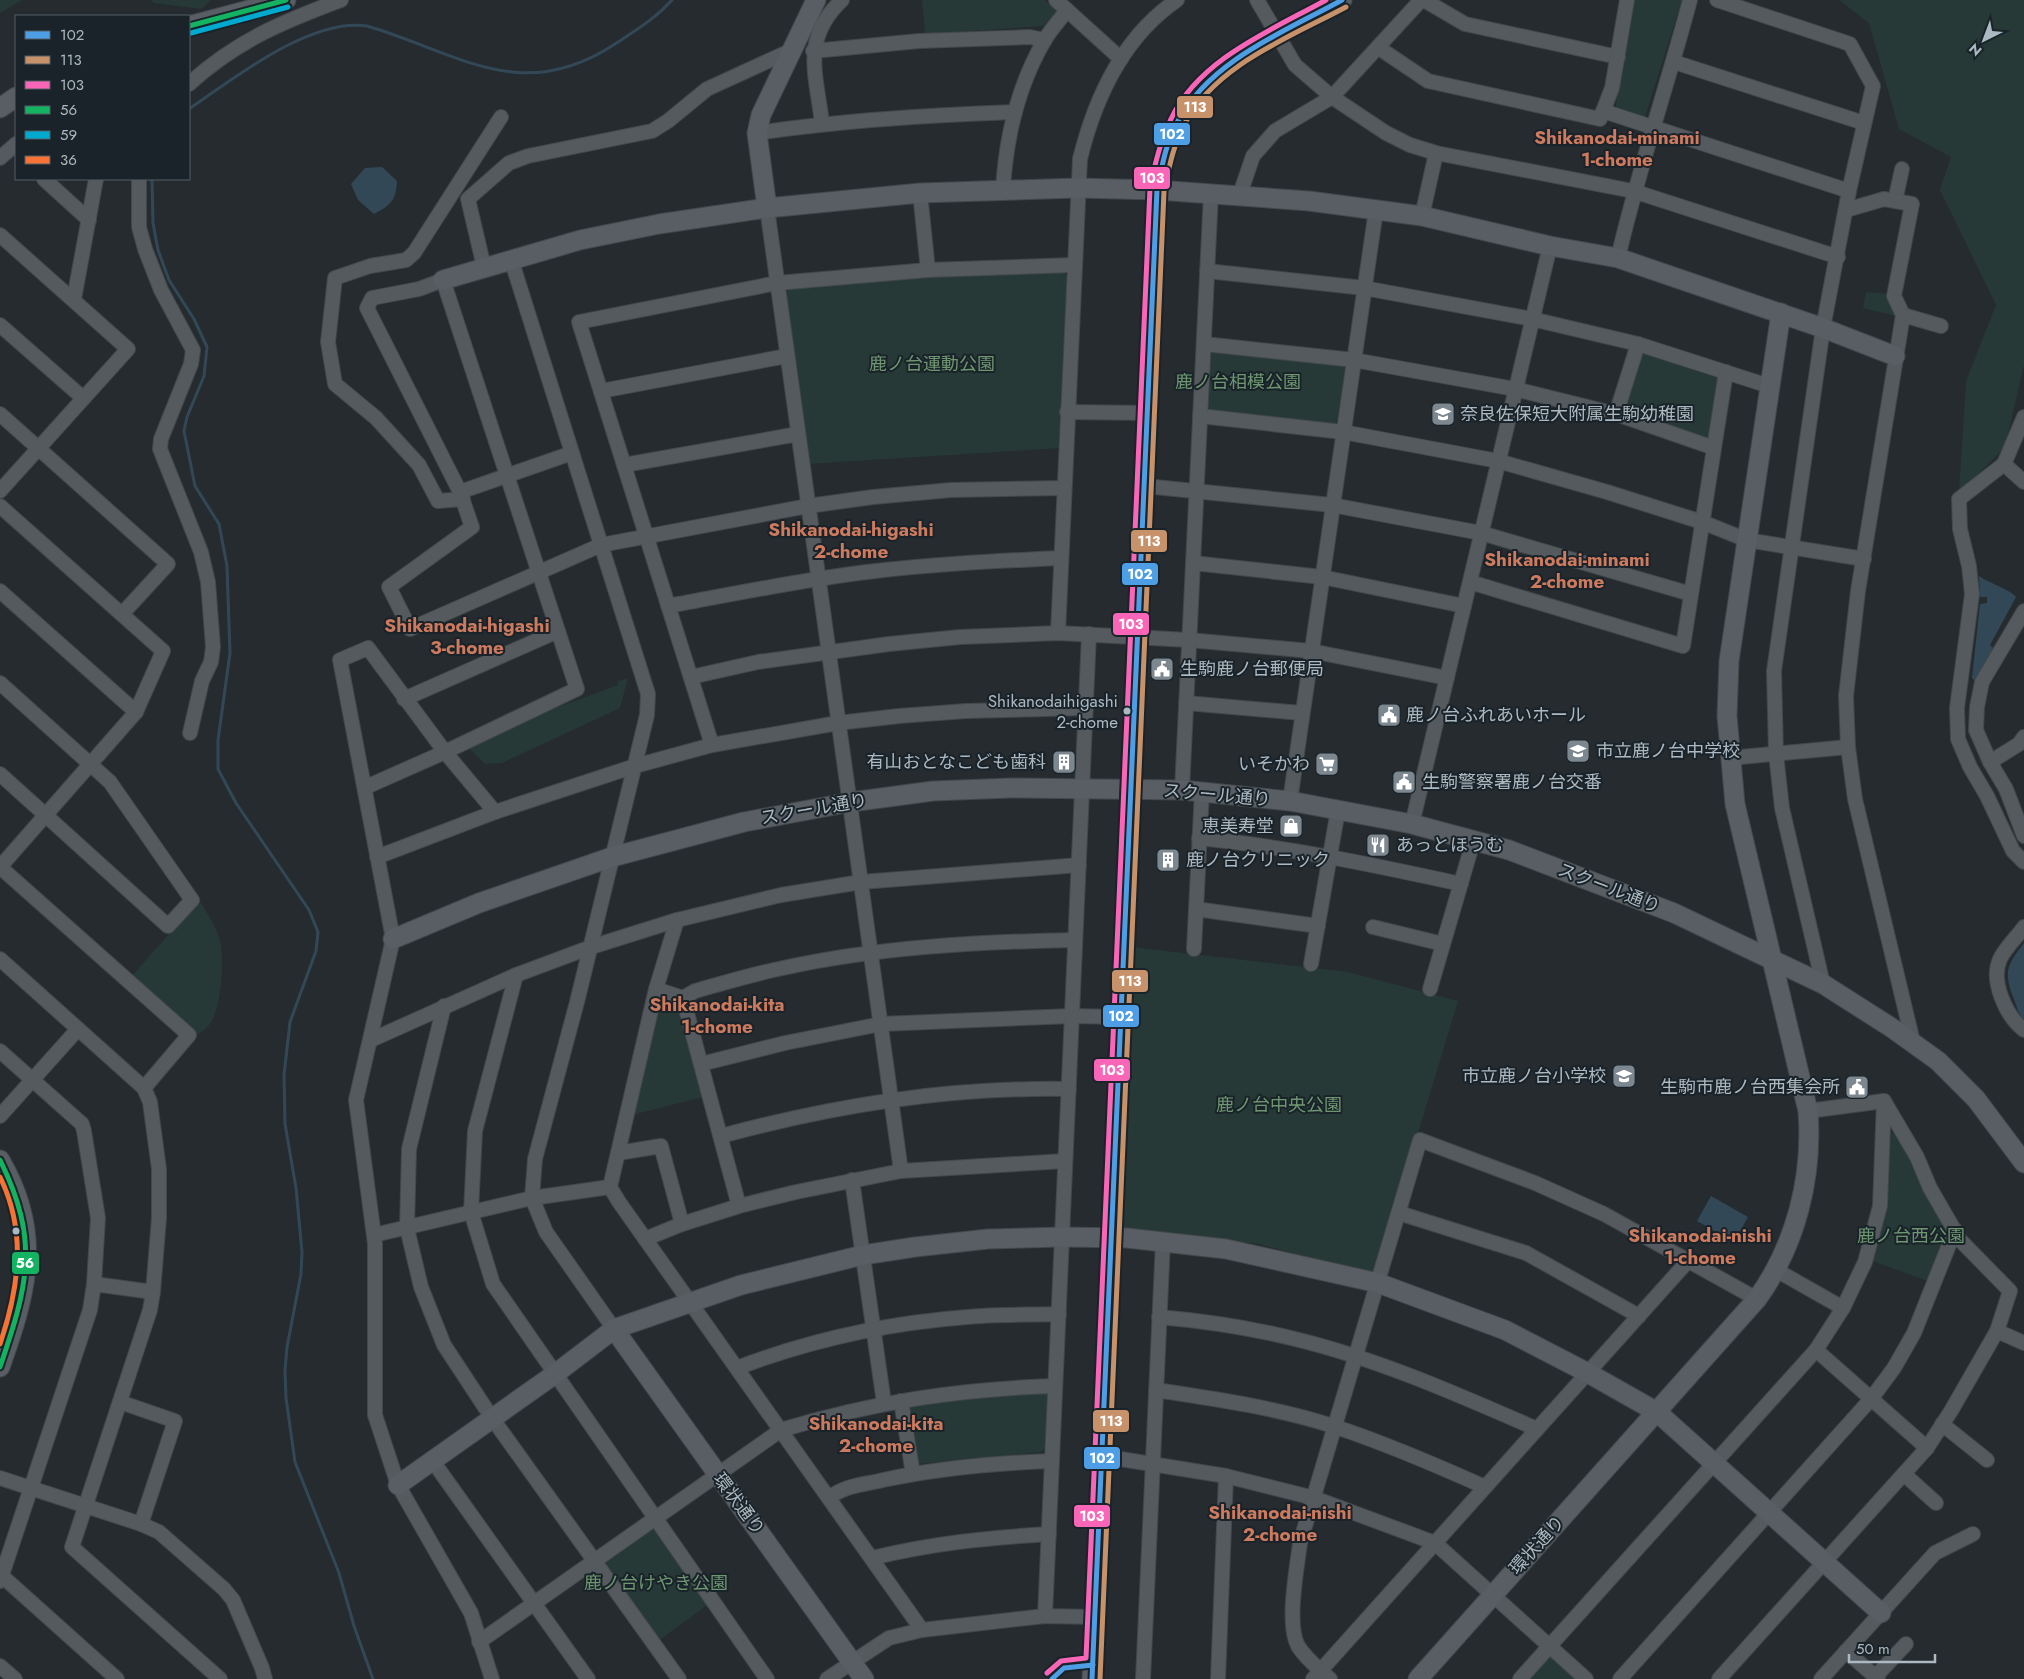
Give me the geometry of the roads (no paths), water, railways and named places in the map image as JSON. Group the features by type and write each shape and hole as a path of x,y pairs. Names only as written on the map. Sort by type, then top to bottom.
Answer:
{"street":[{"path":"190,26 286,0"},
{"path":"190,83 216,61 254,36 341,0"},
{"path":"816,0 790,50 761,115 757,133 902,1171"},
{"path":"822,123 813,51 820,26 842,0"},
{"path":"1056,0 1121,58"},
{"path":"1258,0 1295,65 1332,97 1386,134 1410,146 1436,153 1633,191 1838,257"},
{"path":"1092,1679 1157,190 1166,148 1185,109 1196,94 1229,63 1342,0"},
{"path":"1240,194 1252,156 1275,132 1332,97 1423,0 1465,24 1618,57"},
{"path":"1379,48 1428,81 1600,119 1612,88 1627,0"},
{"path":"1618,258 1633,191 1674,62 1690,0"},
{"path":"1716,0 1850,44 1873,86 1849,191 1823,328 1774,672 1776,754 1782,808 1823,984"},
{"path":"1058,633 1077,188 1080,159 1087,130 1099,98 1121,58 1172,1"},
{"path":"1003,189 1005,164 1015,112 1044,40 1067,10"},
{"path":"813,51 919,41 1030,37 1044,40"},
{"path":"484,267 468,199 509,163 528,156 652,131 668,121 707,89 790,50"},
{"path":"1674,62 1864,123"},
{"path":"0,108 15,98"},
{"path":"1603,111 1849,191"},
{"path":"757,133 822,123 918,116 1015,112"},
{"path":"501,117 414,254 406,260 362,268 335,278 328,342 334,384 376,418 418,465 438,501 461,495 572,453"},
{"path":"1422,216 1436,153"},
{"path":"1896,202 1902,169"},
{"path":"45,180 89,220"},
{"path":"74,299 96,180"},
{"path":"139,180 139,227 145,249 161,290 193,350 191,364 161,439 160,448 201,552 208,582 213,647 211,662 202,680 190,733"},
{"path":"1064,488 951,490 873,497 808,506 601,545 410,629 389,587 472,527 461,495 367,308 372,298 419,289 484,267 580,240 641,228 767,208 920,193 1003,189 1157,190 1240,194 1422,216 1550,246 1618,258 1823,328 1895,356"},
{"path":"920,193 928,270"},
{"path":"1182,790 1211,193"},
{"path":"1846,210 1884,199 1912,204 1894,296 1903,315 1855,614 1846,696 1848,747 1855,799 1913,1042"},
{"path":"1290,801 1376,210"},
{"path":"0,236 74,299 128,349 0,491"},
{"path":"1412,824 1550,246"},
{"path":"511,259 648,694 646,715 635,766 591,947 534,1159 532,1198 546,1232 614,1328"},
{"path":"712,745 579,322 777,283 928,270 1074,266"},
{"path":"1207,270 1364,288 1532,319 1638,344 1769,386"},
{"path":"366,787 445,752 577,689 443,280"},
{"name":"環状通り","path":"1418,1679 1757,1299 1776,1270 1802,1199 1808,1163 1808,1111 1735,804 1727,716 1729,662 1780,313"},
{"path":"1903,315 1941,326"},
{"path":"0,325 83,398"},
{"path":"1204,344 1354,360 1516,389 1616,414 1714,448"},
{"path":"1616,414 1638,344"},
{"path":"601,392 788,356"},
{"path":"1470,582 1682,646 1726,372"},
{"path":"1067,412 1148,413"},
{"path":"0,414 168,564 122,614"},
{"path":"1200,416 1343,432 1498,462 1607,492 1702,522 1747,540 1864,559"},
{"path":"2024,417 2004,464 1959,499 1960,529 1969,566 1972,594 1957,708 1958,739 1970,767 1988,796 2013,851 2024,862"},
{"path":"624,465 798,434"},
{"path":"2004,464 2024,482"},
{"path":"1145,486 1332,504 1481,533 1691,594"},
{"path":"0,506 163,651 136,712 92,765 0,867 189,1036 144,1088"},
{"path":"668,606 819,578 936,565 1061,558"},
{"path":"1193,563 1322,577 1464,606"},
{"path":"0,591 136,712"},
{"path":"2024,611 1982,682 1977,707 1976,730 1990,762 2020,816 2024,836"},
{"path":"404,699 558,632"},
{"path":"691,677 758,662 829,651 960,637 1058,633 1189,640 1311,650 1447,678"},
{"path":"1045,1616 1089,634"},
{"path":"492,1679 471,1613 398,1485 375,1416 374,1234 356,1100 394,939 340,660 368,648 445,752 495,812"},
{"path":"0,683 110,782 192,900 168,926 0,774"},
{"path":"1186,702 1302,713"},
{"path":"377,857 495,812 635,766 712,745 838,723 966,711 1086,708"},
{"path":"1990,762 2018,744 2024,737"},
{"path":"1730,758 1848,747"},
{"name":"スクール通り","path":"394,939 479,903 612,857 744,822 851,802 933,791 1011,788 1182,790 1290,801 1412,824 1473,842 1509,850 1674,913 1823,984 1913,1042 1938,1062 1976,1099 2024,1162"},
{"path":"1194,949 1202,791"},
{"path":"1312,964 1338,810"},
{"path":"1199,838 1266,845 1330,855 1461,884"},
{"path":"1430,989 1473,842"},
{"path":"371,1040 516,975 591,947 677,920 781,895 861,882 1079,865"},
{"path":"1196,909 1318,926"},
{"path":"677,920 656,989 610,1187 645,1240 922,1630"},
{"path":"1373,927 1443,944"},
{"path":"2024,927 2001,957 1996,969 2004,1002 2012,1017 2024,1030"},
{"path":"656,989 682,998 695,991 784,967 871,954 997,942 1074,940"},
{"path":"0,959 144,1088 150,1102 159,1169 160,1218 150,1310 72,1547 220,1679"},
{"path":"516,975 475,1131 470,1212 493,1284 767,1679"},
{"path":"682,998 739,1206"},
{"path":"444,1006 409,1148 406,1228 421,1287 444,1345 492,1418 679,1679"},
{"path":"701,1064 785,1043 881,1024 1072,1016 1122,1017"},
{"path":"0,1116 78,1029"},
{"path":"0,1051 82,1124 98,1218 94,1284 90,1310 1,1578 117,1679"},
{"path":"720,1136 814,1113 891,1099 1008,1088 1069,1090"},
{"path":"1808,1111 1884,1101"},
{"path":"1719,1679 1927,1448 1997,1331 2010,1290 1960,1240 1930,1188 1917,1158 1884,1101"},
{"path":"1520,1679 1816,1350 1843,1308 1865,1262 1880,1206 1884,1101"},
{"path":"1688,1261 1435,1543 1321,1676 1297,1645 1292,1611 1300,1543 1420,1140 1535,1183 1604,1214 1757,1299"},
{"path":"618,1153 660,1146 682,1224"},
{"path":"0,1160 19,1197 26,1225 27,1251 24,1288 16,1322 0,1367"},
{"path":"645,1240 682,1224 739,1206 852,1180 902,1171 1065,1161"},
{"path":"852,1180 884,1403"},
{"path":"374,1234 532,1198 610,1187"},
{"path":"1399,1213 1526,1253 1639,1316"},
{"path":"1620,1679 1871,1399 1894,1368 1914,1333 1955,1230"},
{"path":"398,1485 555,1374 614,1328 741,1285 863,1255 988,1239 1112,1236 1226,1249 1378,1282 1505,1330 1588,1373 1657,1412 1881,1613"},
{"path":"1143,1679 1163,1241"},
{"path":"1776,1270 1843,1308"},
{"path":"94,1284 153,1292"},
{"path":"736,1368 779,1352 874,1330 967,1316 1059,1314"},
{"path":"1159,1317 1214,1324 1295,1339 1356,1357 1450,1392 1537,1429"},
{"name":"環状通り","path":"614,1328 864,1679"},
{"path":"1997,1331 2024,1343"},
{"path":"1816,1350 1927,1448"},
{"path":"480,1642 781,1430 832,1415 884,1403 999,1388 1055,1386"},
{"path":"1156,1390 1239,1403 1335,1426 1417,1456 1485,1487"},
{"path":"901,1401 913,1474"},
{"path":"120,1402 175,1421 141,1524"},
{"path":"1942,1424 1987,1460"},
{"path":"1102,1456 1226,1476 1314,1498 1435,1543 1586,1679"},
{"path":"432,1460 588,1679"},
{"path":"829,1498 841,1489 913,1474 1009,1462 1052,1461"},
{"path":"1904,1474 1936,1504"},
{"path":"1218,1679 1226,1476"},
{"path":"0,1478 141,1524 159,1532 224,1589 233,1600 266,1675 252,1679"},
{"path":"872,1558 927,1545 976,1538 1049,1534"},
{"path":"1821,1679 1935,1553 1973,1534"},
{"path":"826,1679 889,1638 922,1630 1045,1616 1095,1617"},
{"path":"1846,1651 1876,1678 1906,1644"},
{"path":"0,1666 15,1679"}],"water":[{"path":"382,167 397,181 396,188 392,201 385,208 374,214 358,200 351,184 365,168"},
{"path":"1979,576 2016,597 1990,645 1993,648 1976,682 1972,678 1980,604 1987,603 1987,597 1980,597"},
{"path":"2024,943 2024,1020 2017,1007 2008,975 2010,963"},
{"path":"1711,1196 1748,1217 1734,1242 1697,1221"}],"waterway":[{"path":"190,108 250,67 298,40 322,31 345,26 367,26 461,60 490,68 519,73 550,71 581,62 615,44 652,19 672,0"},
{"path":"152,180 153,223 158,250 169,280 194,319 207,347 204,376 187,417 184,431 195,486 219,524 227,566 230,653 218,740 218,769 236,803 309,910 318,932 316,951 290,1022 284,1075 285,1124 296,1188 302,1252 301,1274 287,1347 285,1370 286,1398 295,1462 339,1573 354,1626 373,1679"}],"place":[{"name":"奈良佐保短大附属生駒幼稚園","path":"1443,414"},
{"name":"生駒鹿ノ台郵便局","path":"1162,669"},
{"name":"Shikanodaihigashi 2-chome","path":"1127,711"},
{"name":"鹿ノ台ふれあいホール","path":"1389,715"},
{"name":"市立鹿ノ台中学校","path":"1578,751"},
{"name":"有山おとなこども歯科","path":"1064,762"},
{"name":"いそかわ","path":"1327,764"},
{"name":"生駒警察署鹿ノ台交番","path":"1404,782"},
{"name":"恵美寿堂","path":"1291,826"},
{"name":"あっとほうむ","path":"1378,845"},
{"name":"鹿ノ台クリニック","path":"1168,860"},
{"name":"市立鹿ノ台小学校","path":"1624,1076"},
{"name":"生駒市鹿ノ台西集会所","path":"1857,1087"}],"district":[{"name":"Shikanodai-minami 1-chome","path":"1617,148"},
{"name":"Shikanodai-higashi 2-chome","path":"851,540"},
{"name":"Shikanodai-minami 2-chome","path":"1567,570"},
{"name":"Shikanodai-higashi 3-chome","path":"467,636"},
{"name":"Shikanodai-kita 1-chome","path":"717,1015"},
{"name":"Shikanodai-nishi 1-chome","path":"1700,1246"},
{"name":"Shikanodai-kita 2-chome","path":"876,1434"},
{"name":"Shikanodai-nishi 2-chome","path":"1280,1523"}],"park label":[{"name":"鹿ノ台運動公園","path":"932,364"},
{"name":"鹿ノ台相模公園","path":"1238,382"},
{"name":"鹿ノ台中央公園","path":"1279,1105"},
{"name":"鹿ノ台西公園","path":"1911,1236"},
{"name":"鹿ノ台けやき公園","path":"656,1583"}]}
